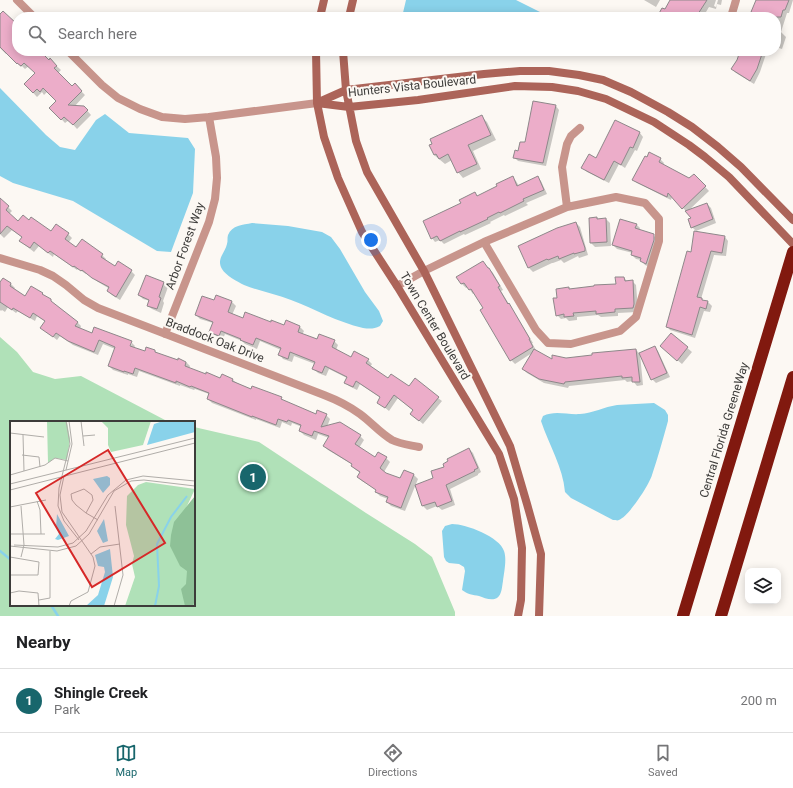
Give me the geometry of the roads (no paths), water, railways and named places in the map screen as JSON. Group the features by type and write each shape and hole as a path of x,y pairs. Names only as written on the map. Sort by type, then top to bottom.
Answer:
{"highway":[{"name":"Central Florida GreeneWay","path":"683,616 793,252"},
{"path":"721,616 793,377"}],"street":[{"path":"17,0 29,12"},
{"path":"321,12 324,0"},
{"path":"350,12 353,0"},
{"path":"732,12 736,0"},
{"path":"73,56 102,85 118,98 140,109 162,116 185,119 209,118 317,103"},
{"name":"Town Center Boulevard","path":"316,56 317,103 324,137 338,178 362,232 397,286 499,454 514,499 522,548 521,600 518,616"},
{"name":"Town Center Boulevard","path":"343,56 346,90 356,141 367,172 424,271 510,446 541,554 539,616"},
{"name":"Hunters Vista Boulevard","path":"317,103 346,90 484,74 520,71 550,71 579,74 603,80 631,92 692,127 718,147 740,167 793,220"},
{"name":"Hunters Vista Boulevard","path":"317,103 349,106 418,100 515,86 552,87 578,91 606,99 654,122 689,144 729,177 793,244"},
{"name":"Arbor Forest Way","path":"165,334 209,222 215,199 217,178 216,156 209,118"},
{"path":"567,207 562,167 567,144 571,136 580,128"},
{"path":"397,286 424,271 484,242 567,207 616,197 645,203 659,219 659,241 636,317 620,331 571,344 548,343 536,330 484,242"},
{"name":"Braddock Oak Drive","path":"0,258 40,270 53,276 84,300 98,308 324,394 345,404 392,440 402,444 419,447"}],"water":[{"path":"406,0 516,0 540,12 403,12"},
{"path":"0,88 46,135 60,147 75,150 96,120 105,114 129,133 188,138 195,149 193,193 171,252 157,251 73,201 13,183 0,176"},
{"path":"252,223 288,226 322,232 331,237 340,249 365,292 379,311 383,321 380,326 370,329 353,325 285,298 244,285 229,276 220,265 220,259 227,244 228,235 235,227"},
{"path":"654,403 665,410 668,415 668,421 650,480 643,493 628,513 619,520 613,520 571,498 565,492 559,465 541,421 543,416 552,413 585,413 617,405"},
{"path":"452,524 465,526 482,532 501,546 505,554 505,566 502,590 497,598 488,599 462,590 465,571 464,567 459,564 449,563 444,557 442,531 445,526"}],"waterway":[{"path":"0,551 10,559"},
{"path":"52,606 58,616"}],"place":[{"name":"Shingle Creek","path":"253,477"}]}
